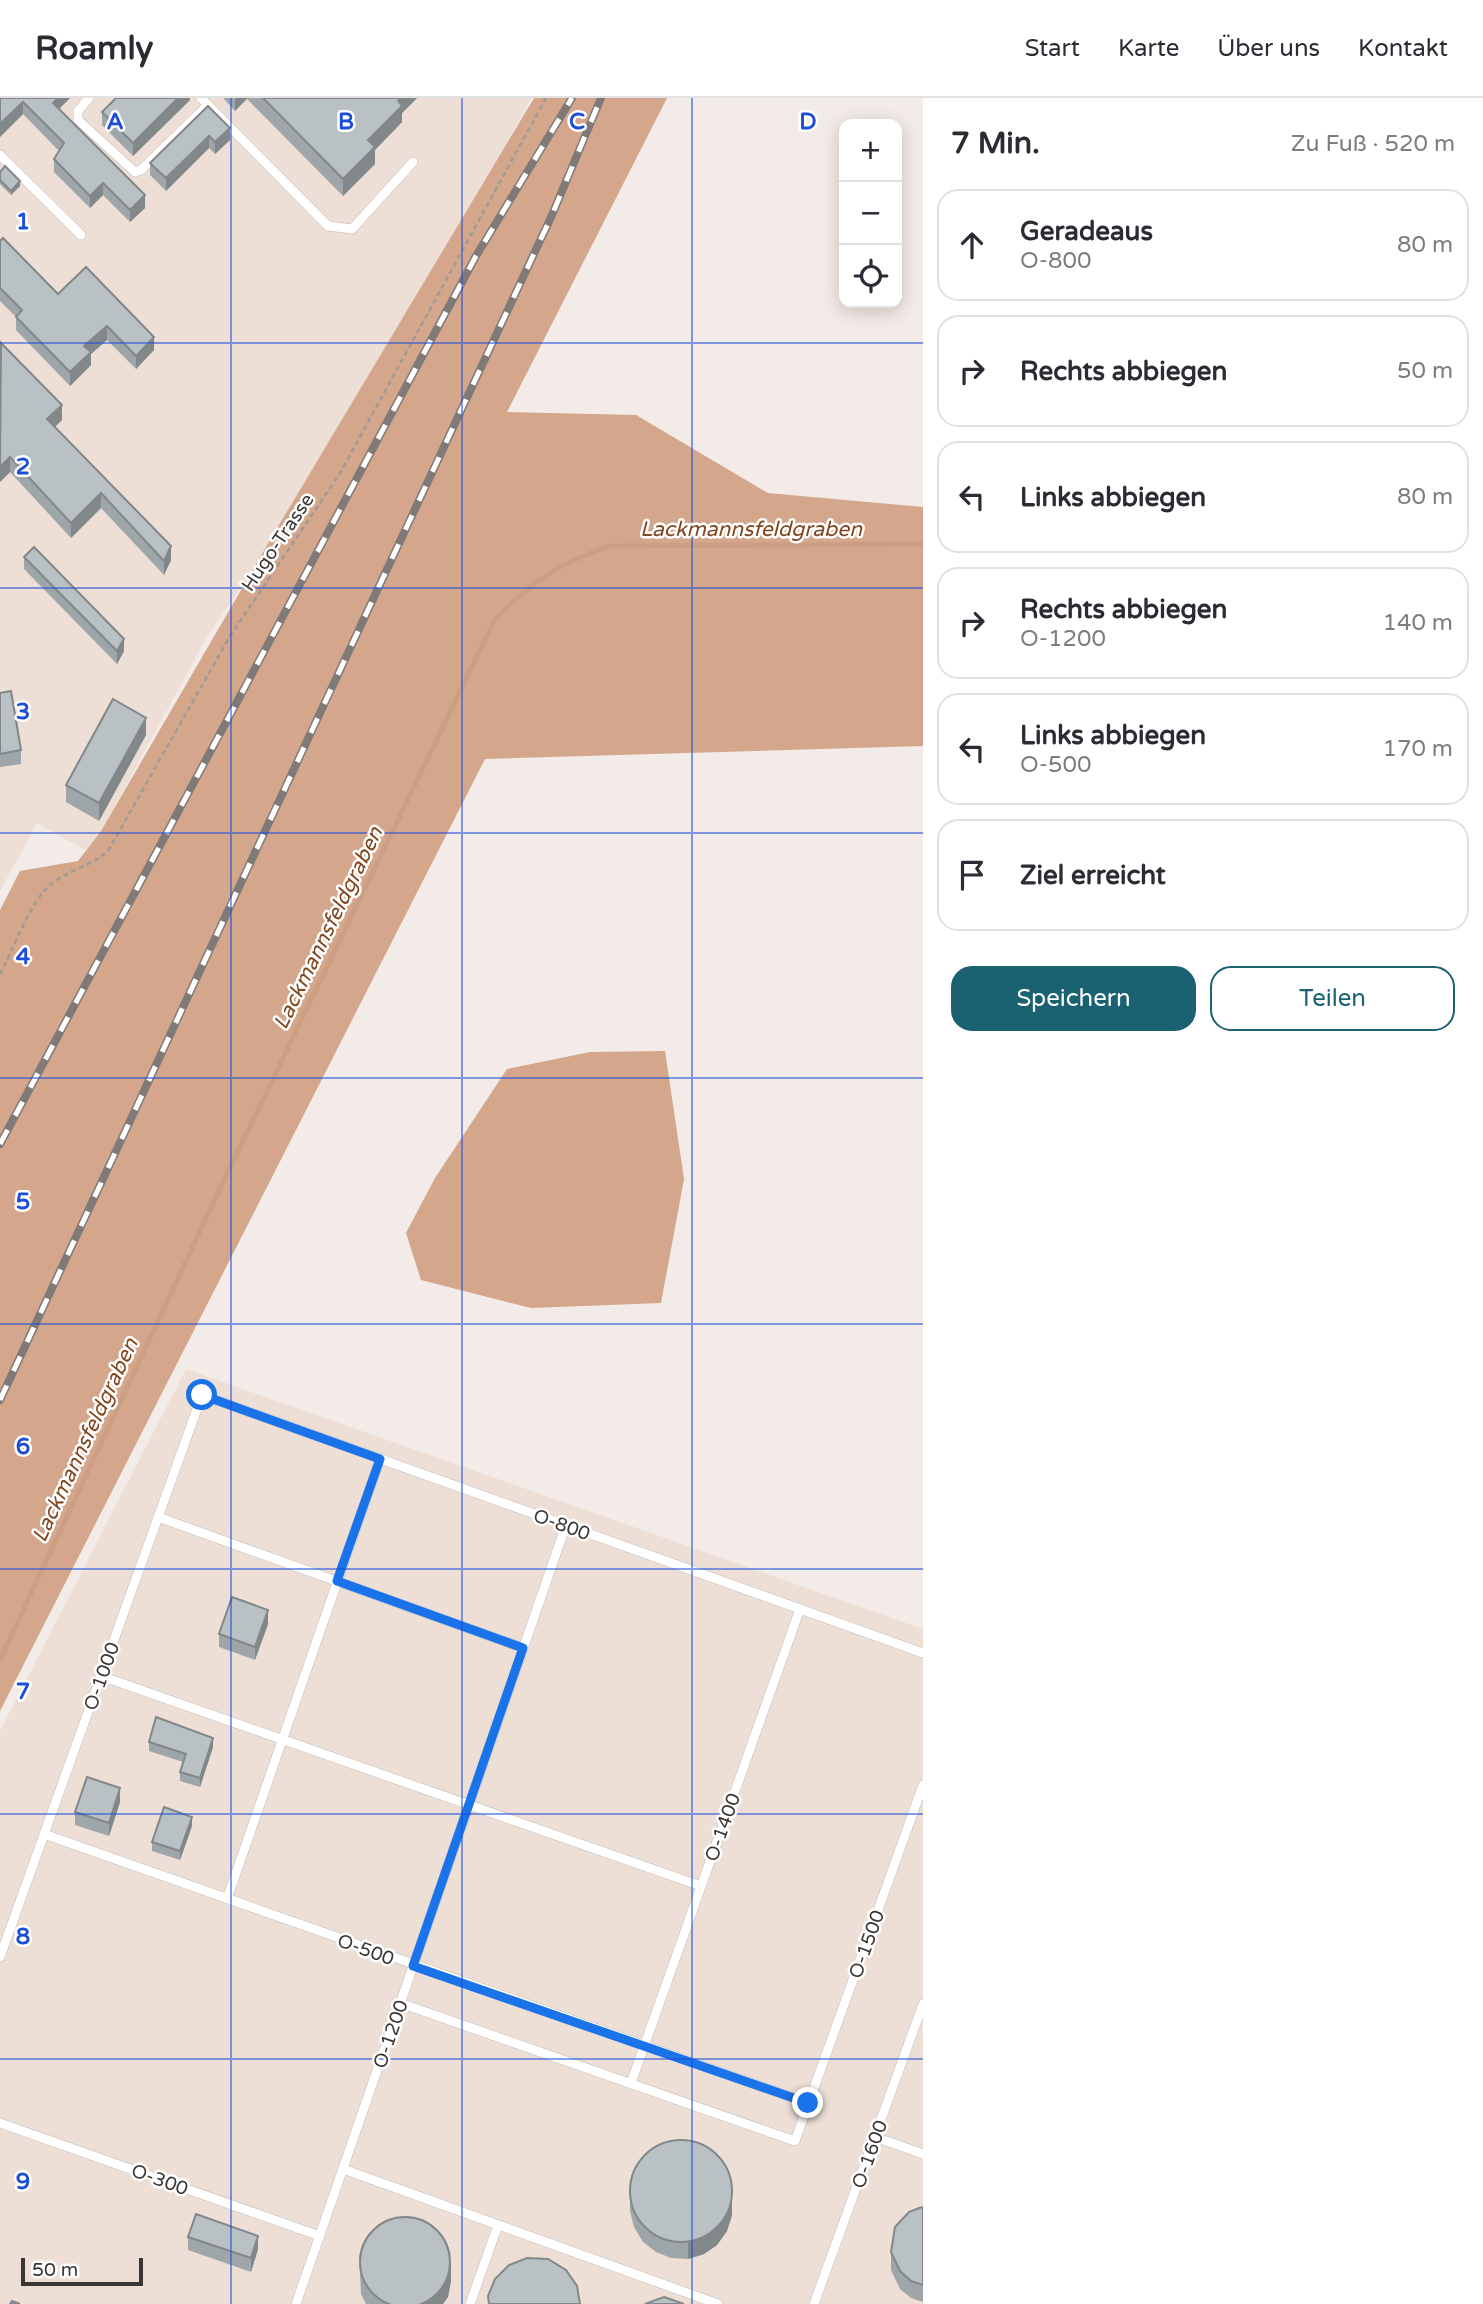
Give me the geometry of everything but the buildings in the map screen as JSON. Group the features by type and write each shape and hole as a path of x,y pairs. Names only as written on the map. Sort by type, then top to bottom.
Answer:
{"lane":[{"path":"89,98 78,111 78,120 135,172 141,170 205,102 328,226 339,229 352,229 413,162"},
{"path":"0,155 81,235"},
{"name":"O-800","path":"202,1395 923,1653"},
{"name":"O-1000","path":"0,1957 202,1395"},
{"path":"227,1899 380,1459"},
{"path":"158,1517 523,1648"},
{"name":"O-1200","path":"296,2304 566,1525"},
{"name":"O-1400","path":"631,2083 800,1609"},
{"path":"101,1676 701,1886"},
{"name":"O-1500","path":"631,2083 795,2141 923,1786"},
{"name":"O-500","path":"44,1834 808,2103"},
{"path":"400,2003 631,2083"},
{"name":"O-1600","path":"814,2304 923,2004"},
{"name":"O-300","path":"0,2123 320,2236"},
{"path":"875,2137 923,2154"},
{"path":"343,2169 718,2304"},
{"path":"470,2304 498,2225"}],"path":[{"name":"Hugo-Trasse","path":"0,974 45,889 66,874 95,863 108,851 230,636 339,475 546,98"}],"shaded area":[{"path":"0,98 531,98 385,377 207,637 101,831 85,850 37,823 0,891"},
{"path":"534,98 667,98 507,412 636,415 768,493 923,507 923,746 485,759 0,1711 0,910 20,871 78,861 101,831 273,535"},
{"path":"665,1051 684,1179 661,1303 531,1308 421,1280 406,1233 435,1178 507,1069 590,1052"},
{"path":"186,1369 923,1629 923,2304 0,2304 0,1731"}],"waterway":[{"name":"Lackmannsfeldgraben","path":"0,1660 214,1201 495,619 548,575 610,546 923,544"}],"railway":[{"path":"0,1144 476,256 572,98"},
{"path":"0,1400 552,215 601,98"}],"route":[{"path":"202,1395 380,1459 337,1581 523,1648 413,1966 808,2103"}]}
